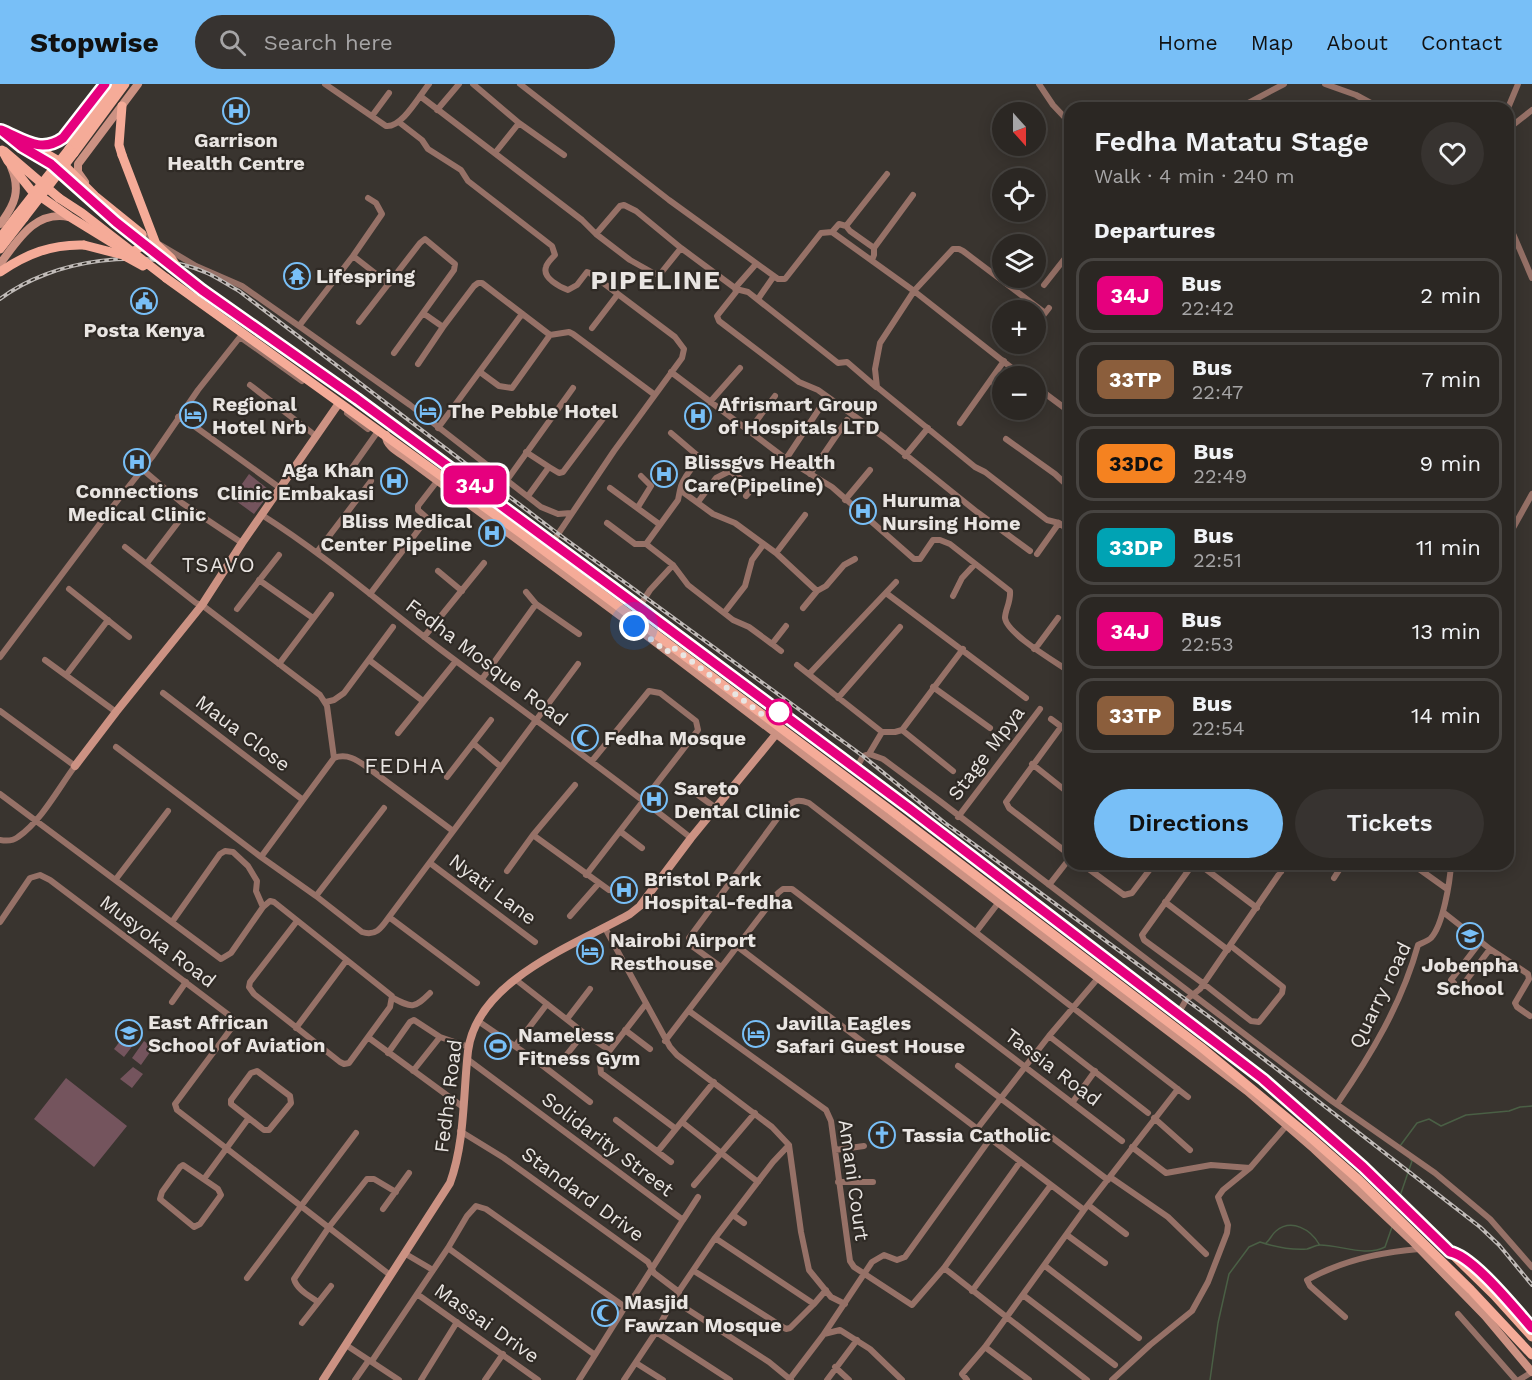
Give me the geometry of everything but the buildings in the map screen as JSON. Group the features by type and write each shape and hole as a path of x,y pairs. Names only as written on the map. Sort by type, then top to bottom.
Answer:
{"main road":[{"path":"1,129 33,145 43,146 56,143 63,138 105,84"},
{"path":"0,238 69,150 116,84"},
{"path":"0,249 125,84"},
{"path":"95,196 78,172 78,165 138,84"},
{"path":"122,106 119,145 122,155 156,244 171,258 180,272"},
{"path":"1,129 22,147 51,164 127,231 202,290 498,502 856,769 1280,1092 1418,1220 1532,1337"},
{"path":"8,161 31,190 70,217 127,252 139,248 142,234 95,196 55,158 22,147"},
{"path":"0,224 14,205 17,190 15,178 1,149"},
{"path":"1,149 59,198 166,278 1128,991 1344,1166 1383,1209 1472,1290 1532,1355"},
{"path":"0,264 28,228 37,221 57,216 70,217"},
{"path":"0,272 43,249 84,245 123,255 166,278"},
{"path":"75,766 202,605 337,403"},
{"path":"382,436 408,459 669,649 1247,1091 1383,1209"},
{"name":"Fedha Road","path":"324,1380 450,1183 458,1159 469,1047 478,1022 493,1000 515,979 534,966 640,906 691,838 777,733"},
{"path":"1247,1091 1259,1095"},
{"path":"1344,1166 1346,1178"},
{"path":"1413,1238 1419,1250 1485,1316 1532,1372"},
{"path":"1450,1252 1462,1256 1497,1288 1532,1328"}],"street":[{"path":"326,84 391,127 400,123 429,84"},
{"path":"437,110 459,84"},
{"path":"473,84 519,123 564,154"},
{"path":"520,84 669,200 778,279 785,279 821,232 831,232 914,291 1010,366"},
{"path":"1039,84 1064,117"},
{"path":"1250,102 1284,84"},
{"path":"1325,84 1369,102"},
{"path":"1508,102 1516,84"},
{"path":"372,116 389,93"},
{"path":"420,96 582,220 630,260 656,275 661,273 681,249"},
{"path":"1514,124 1532,110"},
{"path":"400,123 422,140 428,148 461,170 468,181 552,246 555,255 545,267 549,278 568,290 577,285 587,273 590,273 681,343 684,349 682,358 552,543"},
{"path":"495,153 519,123"},
{"path":"846,226 887,174"},
{"path":"872,260 874,248 913,195"},
{"path":"299,326 382,214 376,203 368,198"},
{"path":"596,234 616,209 624,205 636,211 681,249 736,289 748,292 758,299 838,363 847,362 885,396 975,467 985,472 1047,520 1064,527"},
{"path":"831,232 839,224 846,226 874,248"},
{"path":"142,234 196,266 242,286 394,394 541,507 558,514 571,513"},
{"path":"1514,236 1532,278"},
{"path":"359,322 423,240 425,239 454,262 454,270 394,353"},
{"path":"877,387 875,369 880,343 914,291 953,249 959,249 1031,300"},
{"path":"353,256 389,284"},
{"path":"1046,282 1064,260"},
{"path":"756,264 717,316 718,320 799,382 818,390 885,438 976,512 1030,550"},
{"path":"758,299 774,276"},
{"path":"418,364 443,327 478,283 482,283 550,335"},
{"path":"592,328 618,294"},
{"path":"423,313 443,327"},
{"path":"438,428 522,314"},
{"path":"480,372 499,386 507,388 514,386 550,335 569,332 655,395"},
{"path":"0,657 240,337 337,403"},
{"path":"1001,366 1004,361"},
{"path":"710,402 740,368"},
{"path":"671,372 748,432 832,487 914,559 920,559 933,540 950,544 1010,591 1006,622 1034,648 1064,667"},
{"path":"960,423 992,378"},
{"path":"250,385 316,436"},
{"path":"507,480 573,388"},
{"path":"1046,394 1064,408"},
{"path":"748,432 775,396"},
{"path":"786,459 827,397"},
{"path":"526,452 559,473 563,472 605,416"},
{"path":"178,417 190,423 280,488"},
{"path":"810,474 847,420"},
{"path":"905,456 928,428"},
{"path":"646,544 680,497 684,476 698,456 671,433"},
{"path":"349,472 382,436"},
{"path":"1006,438 1064,482"},
{"path":"488,465 498,502"},
{"path":"528,496 549,467"},
{"path":"142,469 189,508 242,543"},
{"path":"845,500 870,470"},
{"path":"698,502 716,478 730,471 750,486 751,490 746,496"},
{"path":"638,507 651,486 641,476"},
{"path":"370,594 426,520 426,517 418,510 418,506 438,480"},
{"path":"317,552 371,481"},
{"path":"610,488 659,524"},
{"path":"680,490 713,514 735,523 776,554 817,591"},
{"path":"1514,527 1532,494"},
{"path":"147,564 189,508"},
{"name":"Fedha Mosque Road","path":"262,515 317,552 424,637 592,761 691,838"},
{"path":"776,554 805,515"},
{"path":"607,523 636,544 646,544 673,565 688,585 738,623 749,627 781,651"},
{"path":"1037,554 1059,523"},
{"path":"724,613 745,586 752,560 763,545"},
{"path":"125,547 320,695 326,702 334,758"},
{"path":"237,609 279,555"},
{"path":"803,608 844,565 855,559"},
{"path":"424,637 484,563"},
{"path":"953,596 962,578 975,564"},
{"path":"639,607 650,590 673,565"},
{"path":"438,571 462,591"},
{"path":"260,580 313,618"},
{"path":"809,674 896,582"},
{"path":"69,589 129,638"},
{"path":"526,592 536,604 579,634"},
{"path":"886,593 1026,698"},
{"path":"279,664 331,595"},
{"path":"482,679 536,604"},
{"path":"1034,648 1058,618"},
{"path":"66,675 108,620"},
{"path":"772,644 786,626"},
{"path":"326,702 344,693 393,627"},
{"path":"838,698 900,627"},
{"path":"797,665 882,732 895,732 902,730 963,649"},
{"path":"45,660 116,712"},
{"path":"369,660 423,701"},
{"path":"398,734 456,661"},
{"path":"116,747 362,932 368,934 378,931 389,917 578,664"},
{"path":"933,687 990,728"},
{"path":"586,875 699,730 696,721 660,693 648,691 592,761"},
{"name":"Maua Close","path":"163,693 303,800"},
{"name":"Stage Mpya","path":"958,817 1040,709"},
{"path":"0,711 75,766 35,821 18,837 8,841 0,840"},
{"path":"1051,719 1064,729"},
{"path":"447,777 491,720"},
{"path":"1061,727 1032,764 1007,800 1006,805 1064,852"},
{"path":"902,730 953,771"},
{"path":"869,754 882,732"},
{"path":"474,744 501,767"},
{"path":"856,769 863,756 869,754 883,759 1337,1104 1435,1173 1490,1219 1532,1267"},
{"path":"261,857 334,758 340,756 356,759 453,831"},
{"path":"1032,764 1064,789"},
{"path":"507,872 533,835 575,785"},
{"path":"0,794 221,959 231,953 263,907 270,901 393,998 409,1006 418,1005 430,993"},
{"path":"698,795 716,808"},
{"path":"722,967 692,946 689,938 785,808 797,800 809,803 1188,1097"},
{"path":"316,896 384,808"},
{"path":"116,879 168,811"},
{"path":"621,832 642,848"},
{"path":"533,835 609,890"},
{"path":"172,922 225,850 233,852 248,866 257,881 256,891 263,907"},
{"name":"Nyati Lane","path":"430,862 535,942"},
{"path":"1049,885 1064,865"},
{"path":"1090,870 1124,895 1129,895 1149,870"},
{"path":"1165,902 1281,984 1282,993 1262,1021 1256,1023 1142,937 1142,935 1165,902 1189,870"},
{"path":"1207,870 1257,908"},
{"path":"1178,1014 1186,1000 1195,995 1204,984 1281,872 1278,870"},
{"path":"1334,878 1339,870"},
{"path":"1421,870 1447,889"},
{"name":"Quarry road","path":"1337,1104 1362,1068 1386,1023 1409,976 1418,945 1431,939 1443,912 1450,870"},
{"name":"Musyoka Road","path":"0,922 30,878 40,875 50,880 230,1016 234,1021 233,1026 178,1100 177,1110 390,1275"},
{"path":"570,916 599,884"},
{"name":"Tassia Road","path":"738,947 777,893 783,889 792,889 1122,1141"},
{"path":"976,932 999,902"},
{"path":"1443,912 1490,949 1528,974 1529,979 1515,1003 1530,1016"},
{"path":"389,917 477,983"},
{"path":"297,921 250,982 249,987 254,994 296,1028 344,1064 352,1060 369,1038 390,1007 393,998"},
{"path":"604,928 665,1041 677,1055 772,1127 789,1145 801,1232 809,1270 813,1278 835,1300 845,1304"},
{"path":"1481,942 1450,980 1454,982 1452,985 1459,990 1490,949"},
{"path":"665,1041 738,947 1020,1162 1126,1234"},
{"path":"296,1028 346,961"},
{"path":"977,1129 1024,1067 1099,977"},
{"path":"515,979 609,1050"},
{"path":"172,1002 186,982"},
{"path":"567,1019 590,988"},
{"path":"515,1046 547,1004"},
{"path":"645,1005 600,1063 601,1073 676,1129"},
{"path":"409,1006 414,1020 440,1037 469,1047"},
{"name":"Amani Court","path":"689,1011 826,1110 831,1121 848,1257 854,1267 912,1305 944,1268"},
{"path":"388,1053 410,1022 414,1020"},
{"path":"478,1022 515,1046 590,1102"},
{"path":"625,1030 650,1048"},
{"path":"564,1058 584,1033"},
{"path":"1049,1036 1148,1113"},
{"path":"413,1071 440,1037"},
{"path":"369,1038 463,1107"},
{"name":"Solidarity Street","path":"467,1059 683,1220 579,1380"},
{"path":"958,1066 1109,1178 1167,1217 1206,1254"},
{"path":"257,1071 290,1096 291,1103 269,1130 264,1130 248,1119 232,1106 230,1101 251,1073 257,1071"},
{"path":"1072,1103 1095,1071"},
{"path":"658,1151 714,1082"},
{"path":"967,1380 962,1374 985,1347 1086,1207 1178,1089"},
{"path":"694,1185 754,1113"},
{"path":"1154,1118 1190,1150"},
{"path":"204,1179 248,1119"},
{"path":"615,1120 671,1162"},
{"path":"682,1122 758,1182"},
{"path":"1112,1380 1192,1311 1227,1233 1228,1225 1218,1197 1223,1190 1250,1168 1287,1125"},
{"name":"Standard Drive","path":"460,1131 514,1165 648,1262 654,1273 679,1292"},
{"path":"248,1278 356,1133"},
{"path":"674,1300 770,1362 790,1380 872,1262 881,1256 888,1255 897,1260 905,1257 990,1139"},
{"path":"624,1380 715,1238 789,1145"},
{"path":"835,1150 864,1146"},
{"path":"1132,1147 1166,1173 1211,1165 1250,1168"},
{"path":"1020,1162 944,1268 1087,1380"},
{"path":"183,1165 204,1179 218,1189 221,1195 200,1224 194,1227 163,1202 160,1195 183,1165"},
{"path":"383,1209 409,1173"},
{"path":"318,1302 297,1286 294,1279 328,1227 367,1179 374,1179 396,1192"},
{"path":"838,1182 873,1182"},
{"path":"972,1291 1052,1185"},
{"path":"683,1220 698,1197"},
{"path":"355,1380 417,1294 471,1210 476,1206 481,1206 625,1307"},
{"path":"733,1215 744,1223"},
{"path":"1067,1235 1105,1263"},
{"path":"715,1238 814,1304"},
{"path":"448,1248 595,1355"},
{"path":"1345,1317 1311,1287 1307,1280 1329,1268 1393,1251 1419,1250"},
{"path":"404,1253 433,1270"},
{"path":"1045,1266 1139,1338"},
{"path":"694,1271 786,1329 790,1328 826,1290"},
{"path":"302,1323 331,1286"},
{"name":"Massai Drive","path":"417,1294 538,1380"},
{"path":"1023,1295 1115,1365"},
{"path":"1458,1314 1517,1380 1532,1372"},
{"path":"421,1380 457,1322"},
{"path":"824,1334 840,1330 857,1340 902,1380"},
{"path":"656,1332 730,1380"},
{"path":"826,1380 857,1340"},
{"path":"346,1345 399,1380"},
{"path":"985,1347 1029,1380"},
{"path":"485,1380 503,1354"},
{"path":"636,1363 663,1380"},
{"path":"836,1367 849,1380"}],"shaded area":[{"path":"249,474 268,489 269,494 254,514 232,498"},
{"path":"127,1032 137,1040 124,1057 114,1049"},
{"path":"144,1041 153,1048 141,1065 132,1058"},
{"path":"133,1067 143,1074 132,1088 120,1079"},
{"path":"66,1078 127,1126 94,1167 34,1119"}],"waterway":[{"path":"1400,1146 1417,1123 1429,1119 1441,1126 1466,1115 1509,1111 1532,1106"},
{"path":"1400,1196 1412,1161 1410,1159"},
{"path":"1266,1243 1282,1227 1295,1226 1306,1230 1319,1244"},
{"path":"1210,1380 1218,1323 1229,1274 1249,1247 1260,1242 1295,1249 1328,1245 1361,1251 1378,1250 1385,1247 1392,1227"}],"railway":[{"path":"0,299 21,285 46,274 72,266 128,259 156,260 183,265 207,273 239,291 557,533 863,756 945,823 1211,1018 1480,1227 1499,1245 1532,1285"}],"bus line":[{"name":"34J","path":"105,84 76,123 56,143 43,146 33,145 1,130 22,147 51,164 116,222 202,290 437,457 639,607 910,809 1280,1092 1363,1167 1450,1252 1460,1254 1497,1288 1532,1328"}],"place":[{"name":"Garrison Health Centre","path":"236,111"},
{"name":"Lifespring","path":"297,276"},
{"name":"Posta Kenya","path":"144,301"},
{"name":"The Pebble Hotel","path":"428,411"},
{"name":"Regional Hotel Nrb","path":"193,415"},
{"name":"Afrismart Group of Hospitals LTD","path":"698,416"},
{"name":"Connections Medical Clinic","path":"137,462"},
{"name":"Blissgvs Health Care(Pipeline)","path":"664,474"},
{"name":"Aga Khan Clinic Embakasi","path":"394,481"},
{"name":"Huruma Nursing Home","path":"863,511"},
{"name":"Bliss Medical Center Pipeline","path":"492,533"},
{"name":"Fedha Mosque","path":"585,738"},
{"name":"Sareto Dental Clinic","path":"654,799"},
{"name":"Bristol Park Hospital-fedha","path":"624,890"},
{"name":"Jobenpha School","path":"1470,936"},
{"name":"Nairobi Airport Resthouse","path":"590,951"},
{"name":"East African School of Aviation","path":"129,1033"},
{"name":"Javilla Eagles Safari Guest House","path":"756,1034"},
{"name":"Nameless Fitness Gym","path":"498,1046"},
{"name":"Tassia Catholic","path":"882,1135"},
{"name":"Masjid Fawzan Mosque","path":"605,1313"}],"district":[{"name":"PIPELINE","path":"656,280"},
{"name":"TSAVO","path":"219,564"},
{"name":"FEDHA","path":"405,765"}],"route":[{"path":"634,626 667,652 671,646 767,718 779,712"}]}
